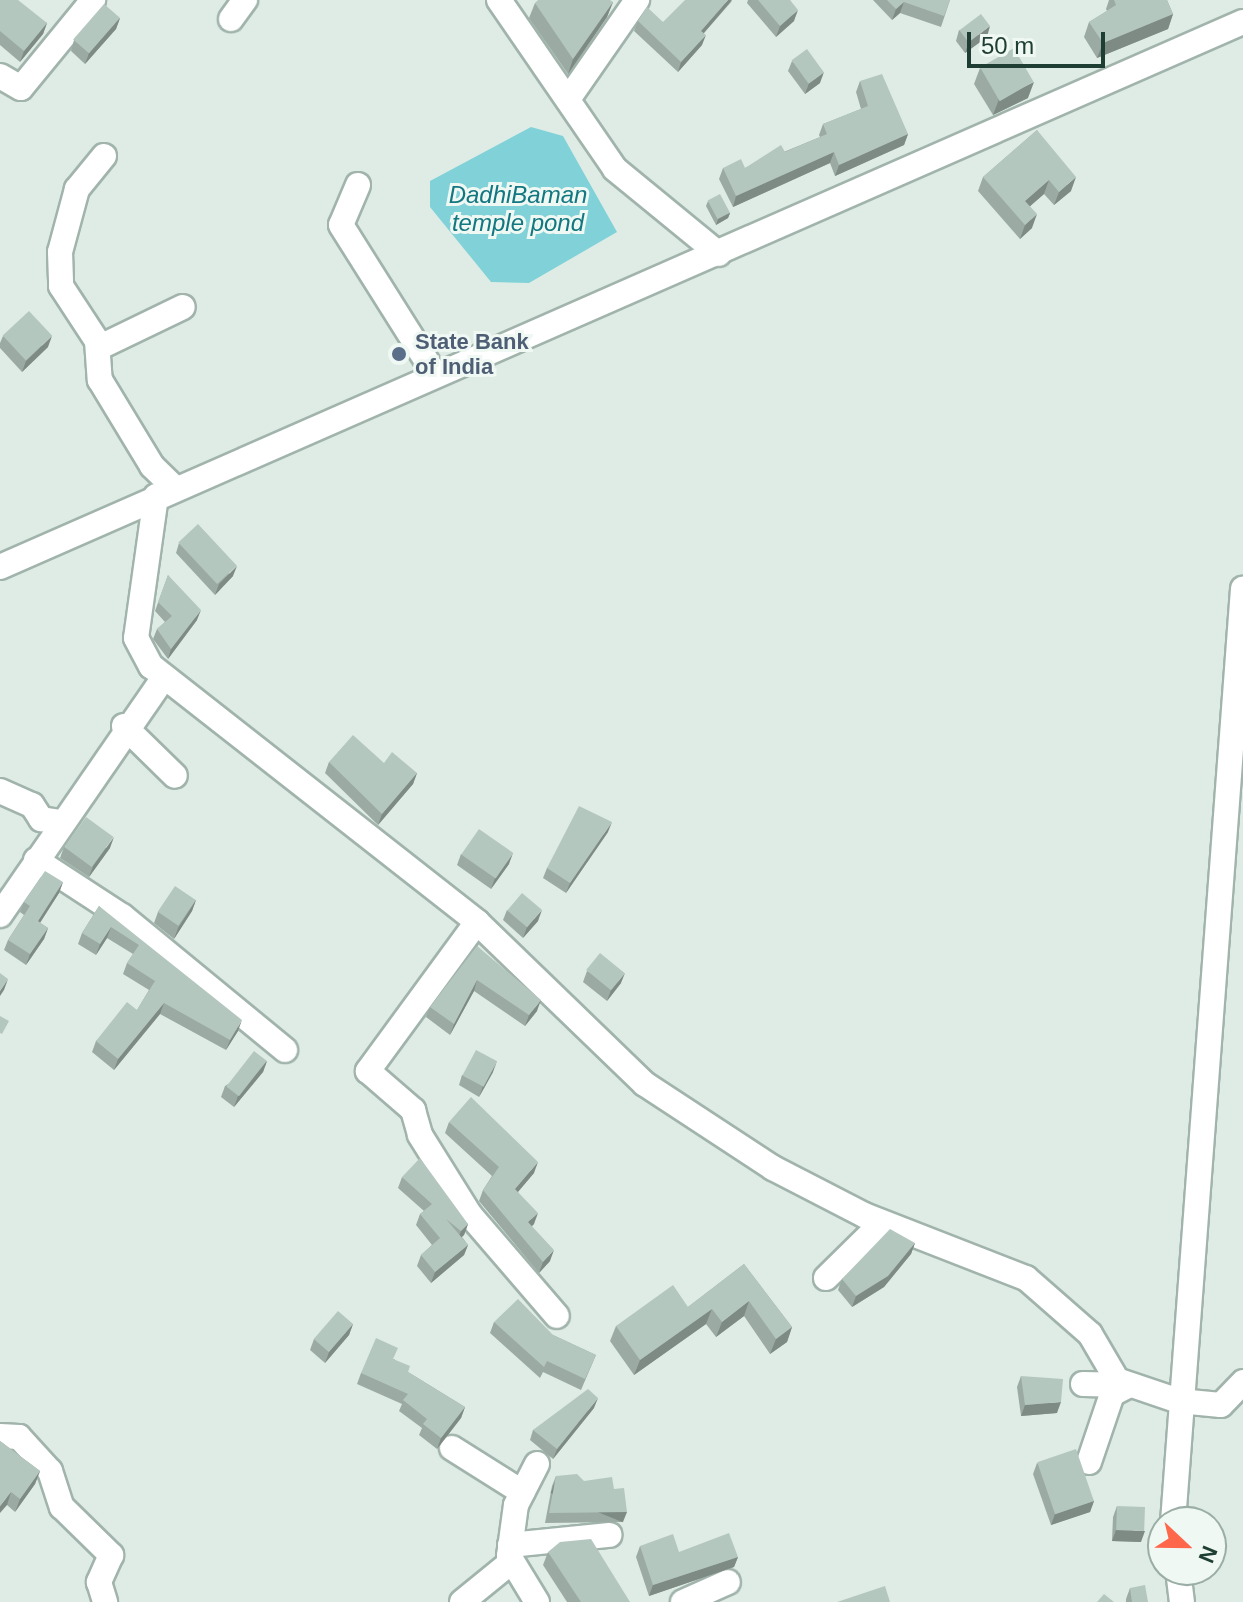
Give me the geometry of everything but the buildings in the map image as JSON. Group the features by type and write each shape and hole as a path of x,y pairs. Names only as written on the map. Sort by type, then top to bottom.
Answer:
{"street":[{"path":"0,76 21,88 93,0"},
{"path":"499,0 571,95 615,169 719,254"},
{"path":"571,95 637,0"},
{"path":"0,567 433,371 719,254 1243,22"},
{"path":"104,156 77,189 60,252 66,299 98,348 100,380 165,492 136,638 164,677 477,922 645,1084 773,1168 882,1223 1026,1278 1090,1334 1117,1380 1179,1401 1221,1405 1243,1382"},
{"path":"358,185 341,225 433,371"},
{"path":"98,348 183,307"},
{"path":"1174,1506 1179,1401 1233,874 1243,589"},
{"path":"0,915 124,726 164,677"},
{"path":"124,726 175,776"},
{"path":"0,791 32,805 41,819 61,822"},
{"path":"36,860 122,916 285,1050"},
{"path":"477,922 368,1071 413,1110 420,1135 470,1215 557,1316"},
{"path":"826,1278 882,1223"},
{"path":"1083,1384 1130,1385"},
{"path":"1089,1462 1112,1394 1130,1385"},
{"path":"0,1436 19,1437 50,1471 62,1507 111,1555 99,1582 105,1602"},
{"path":"452,1448 522,1492"},
{"path":"537,1464 522,1492 511,1553 537,1602"},
{"path":"462,1602 511,1553 609,1535"},
{"path":"683,1602 728,1582"}],"water":[{"name":"DadhiBaman temple pond","path":"531,127 563,136 617,232 529,283 491,282 430,207 430,181"}],"place":[{"name":"State Bank of India","path":"399,354"}]}
